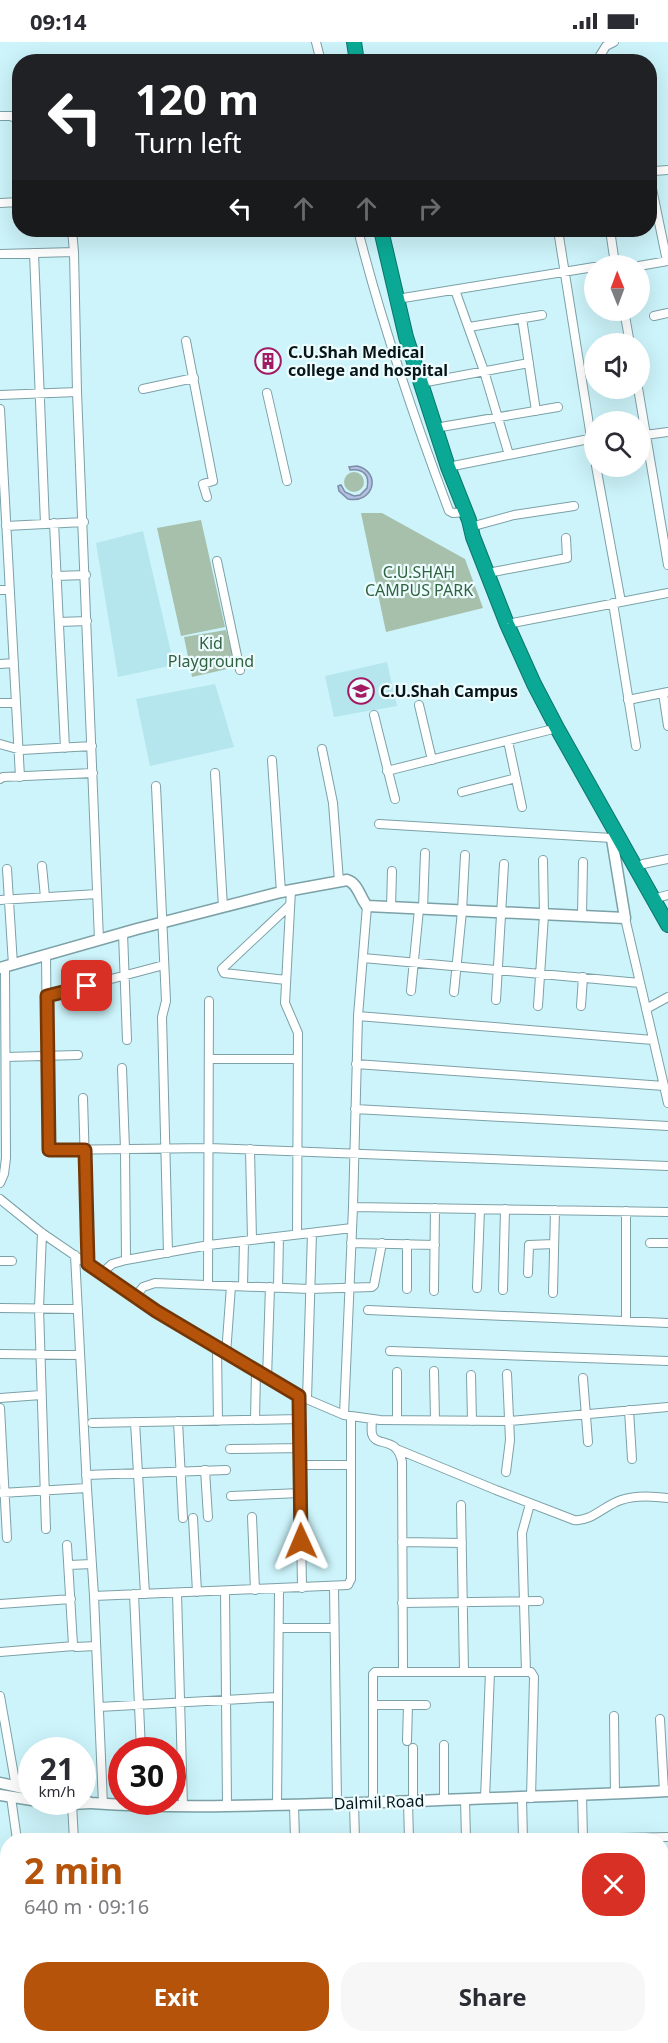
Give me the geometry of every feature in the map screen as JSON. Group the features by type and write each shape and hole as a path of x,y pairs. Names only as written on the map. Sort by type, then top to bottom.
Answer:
{"highway":[{"path":"383,237 406,337 435,428 448,467 493,572 510,623 643,864 664,896 668,912"},
{"path":"469,519 479,553 534,684 615,837 668,925"}],"street":[{"path":"601,54 606,46 614,42"},
{"path":"650,264 668,261 657,211"},
{"path":"73,237 99,940"},
{"path":"359,237 394,358 449,511 469,519 574,506"},
{"path":"559,237 588,411"},
{"path":"611,237 614,255"},
{"path":"0,254 74,252"},
{"path":"33,254 45,524"},
{"path":"397,299 584,268"},
{"path":"455,290 509,454"},
{"path":"654,316 668,313"},
{"path":"469,327 542,315"},
{"path":"522,318 536,411"},
{"path":"186,341 213,481 202,484 207,497"},
{"path":"421,383 529,363"},
{"path":"143,389 194,378"},
{"path":"0,395 78,392"},
{"path":"267,393 287,481"},
{"path":"435,428 558,407"},
{"path":"0,409 21,777"},
{"path":"650,431 668,432"},
{"path":"448,467 584,440"},
{"path":"650,469 668,565"},
{"path":"598,477 636,746"},
{"path":"6,526 84,522"},
{"path":"54,523 64,748"},
{"path":"493,572 567,558 566,538"},
{"path":"217,561 240,670"},
{"path":"56,576 86,575"},
{"path":"0,590 10,590"},
{"path":"510,623 668,593"},
{"path":"58,622 87,621"},
{"path":"0,664 14,663"},
{"path":"628,700 665,693 668,726"},
{"path":"0,703 16,703"},
{"path":"419,705 432,760"},
{"path":"374,715 395,799"},
{"path":"387,771 557,728"},
{"path":"508,741 522,807"},
{"path":"0,744 19,750 92,746"},
{"path":"322,749 333,803 339,880"},
{"path":"272,760 286,891 290,905 285,1004 297,1029 297,1234"},
{"path":"0,779 93,773"},
{"path":"215,773 223,907"},
{"path":"462,792 516,778"},
{"path":"156,786 166,1001 162,1017 168,1252"},
{"path":"379,824 615,837 625,918 653,1040 665,1081 668,1103"},
{"path":"411,990 425,854"},
{"path":"454,992 465,855"},
{"path":"643,864 668,859"},
{"path":"538,1005 544,915 543,860"},
{"path":"582,916 583,862"},
{"path":"496,1000 504,864"},
{"path":"42,866 45,897"},
{"path":"0,1183 6,1166 6,966 9,899 7,869"},
{"path":"391,908 392,871"},
{"path":"6,966 162,922 339,880 352,881 367,906 358,1016 349,1288 347,1415 351,1465 351,1579 348,1585 334,1587 94,1596"},
{"path":"0,900 97,894"},
{"path":"286,980 224,973 222,969 290,905"},
{"path":"367,906 625,918"},
{"path":"123,933 127,1040"},
{"path":"46,955 49,1150 250,1149 668,1166"},
{"path":"363,958 640,982"},
{"path":"47,996 164,965"},
{"path":"581,1006 583,977"},
{"path":"646,1008 668,997"},
{"path":"208,1285 209,1001"},
{"path":"358,1016 653,1040"},
{"path":"6,1057 78,1055"},
{"path":"209,1059 298,1059"},
{"path":"356,1064 665,1081"},
{"path":"122,1068 126,1260"},
{"path":"83,1098 88,1264"},
{"path":"355,1109 668,1126"},
{"path":"243,1286 248,1240 250,1149"},
{"path":"0,1199 42,1233 101,1274 226,1354 303,1398 347,1415 397,1420 510,1421 668,1408"},
{"path":"353,1207 668,1212"},
{"path":"434,1291 435,1208"},
{"path":"477,1288 480,1209"},
{"path":"503,1290 505,1209"},
{"path":"553,1293 555,1210"},
{"path":"626,1211 626,1322"},
{"path":"101,1274 112,1264 168,1252 352,1228"},
{"path":"42,1233 39,1308 46,1529"},
{"path":"302,1588 300,1419 312,1233"},
{"path":"267,1378 279,1237"},
{"path":"351,1243 435,1245"},
{"path":"135,1297 143,1287 155,1283 310,1289 374,1286 382,1243"},
{"path":"650,1243 668,1243"},
{"path":"407,1289 408,1244"},
{"path":"528,1273 530,1245 554,1244"},
{"path":"75,1255 103,1803"},
{"path":"0,1261 12,1261"},
{"path":"226,1354 231,1286"},
{"path":"0,1308 78,1309"},
{"path":"368,1310 668,1323"},
{"path":"217,1348 218,1420"},
{"path":"390,1351 668,1361"},
{"path":"0,1354 80,1355"},
{"path":"434,1371 435,1420"},
{"path":"255,1420 256,1372"},
{"path":"397,1372 397,1420"},
{"path":"506,1472 510,1440 507,1374"},
{"path":"471,1375 472,1421"},
{"path":"583,1378 588,1442"},
{"path":"0,1398 41,1395"},
{"path":"0,1408 2,1493 7,1538"},
{"path":"629,1410 632,1459"},
{"path":"92,1423 300,1419"},
{"path":"372,1419 374,1437 399,1450 569,1519 585,1519 626,1498 668,1498"},
{"path":"178,1421 183,1518"},
{"path":"135,1422 145,1594"},
{"path":"230,1449 300,1448"},
{"path":"399,1450 402,1462 403,1671"},
{"path":"300,1465 351,1465"},
{"path":"205,1470 208,1517"},
{"path":"86,1475 226,1470"},
{"path":"2,1493 87,1488"},
{"path":"231,1496 300,1494"},
{"path":"526,1672 522,1533 530,1504"},
{"path":"461,1505 464,1671"},
{"path":"252,1516 255,1590"},
{"path":"193,1518 197,1592"},
{"path":"402,1542 462,1543"},
{"path":"67,1545 74,1646"},
{"path":"69,1565 92,1564"},
{"path":"334,1587 337,1803"},
{"path":"277,1804 279,1589"},
{"path":"225,1591 227,1805"},
{"path":"177,1593 182,1737"},
{"path":"134,1594 140,1737"},
{"path":"0,1604 70,1599"},
{"path":"402,1603 539,1601"},
{"path":"279,1628 334,1628"},
{"path":"0,1652 96,1646"},
{"path":"373,1802 373,1672 531,1672 534,1677 524,1833"},
{"path":"485,1799 490,1672"},
{"path":"0,1696 14,1792 17,1833"},
{"path":"99,1707 278,1697"},
{"path":"373,1705 426,1705"},
{"path":"407,1740 408,1705"},
{"path":"614,1716 615,1794"},
{"path":"660,1719 666,1791"},
{"path":"444,1745 444,1800"},
{"path":"410,1833 413,1748"},
{"path":"0,1784 18,1794"},
{"name":"Dalmil Road","path":"186,1806 465,1800 666,1791"},
{"path":"0,1795 18,1792"},
{"path":"582,1795 583,1833"},
{"path":"465,1800 466,1833"},
{"name":"Dalmil Road","path":"96,1803 108,1803"},
{"path":"354,1803 355,1833"},
{"path":"294,1804 295,1833"},
{"path":"75,1833 79,1815"}],"shaded area":[{"path":"357,466 370,474 372,487 364,497 348,499 339,491 338,486 341,485 345,492 354,496 360,495 367,488 364,473 359,470 350,470 349,467"},
{"path":"143,531 174,665 118,677 96,543"},
{"name":"C.U.Shah Campus","path":"387,662 397,706 334,717 325,676"},
{"path":"215,684 234,747 150,766 136,699"}],"green space":[{"path":"350,472 358,472 364,478 364,486 358,492 350,492 344,486 344,478"},
{"name":"C.U.SHAH CAMPUS PARK","path":"361,513 382,513 465,559 483,608 386,632"},
{"path":"201,520 225,627 181,636 157,528"},
{"name":"Kid Playground","path":"226,630 236,667 192,677 184,637"}],"place":[{"name":"C.U.Shah Medical college and hospital","path":"268,361"},
{"name":"C.U.Shah Campus","path":"361,691"}],"route":[{"path":"87,986 47,996 47,1056 48,1148 49,1150 85,1150 88,1264 156,1311 299,1396 301,1541"}]}
